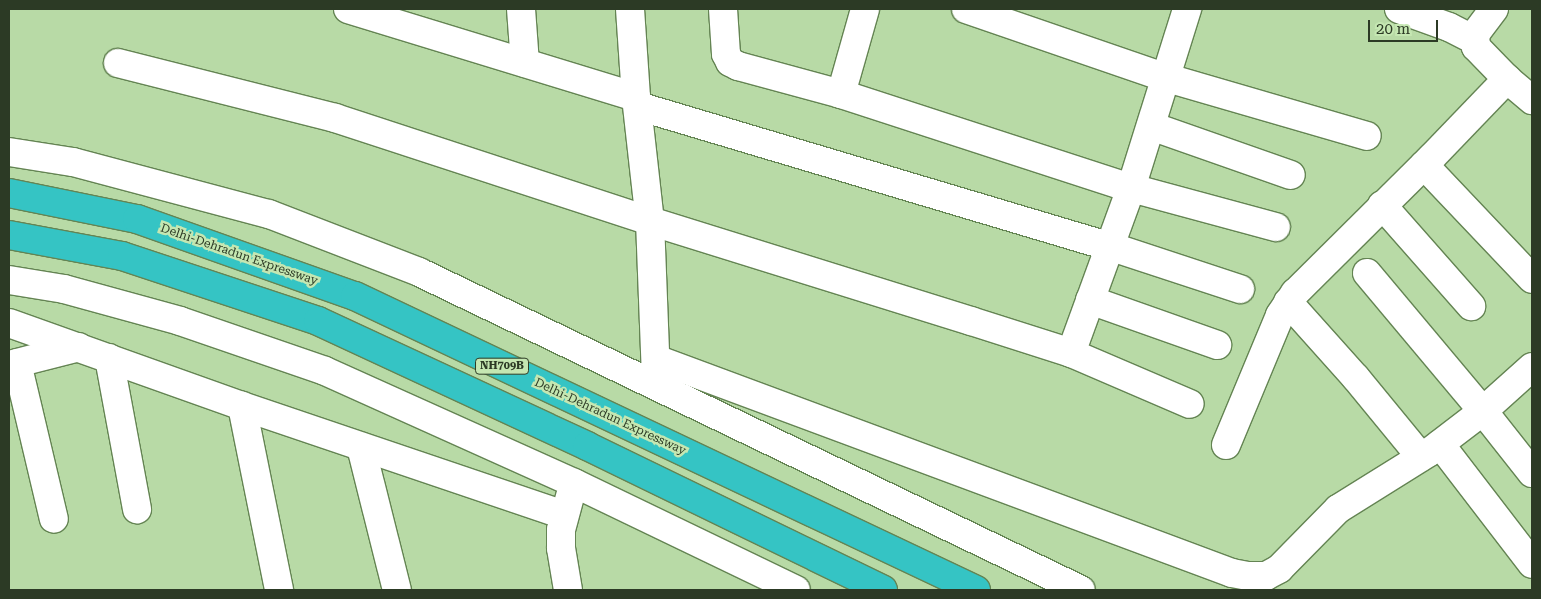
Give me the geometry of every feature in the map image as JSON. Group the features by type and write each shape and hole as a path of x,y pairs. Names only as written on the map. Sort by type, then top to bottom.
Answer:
{"highway":[{"name":"Delhi-Dehradun Expressway","path":"9,193 137,219 355,296 976,590"},
{"name":"NH709B","path":"9,235 122,256 318,321 587,446 883,590"}],"street":[{"path":"348,9 525,63 637,102 1109,246 1240,289"},
{"path":"521,9 525,63"},
{"path":"630,9 637,102 650,221 656,359 655,386"},
{"path":"723,9 724,44 730,62 738,66 841,94 1131,188 1276,227"},
{"path":"841,94 865,9"},
{"path":"966,9 1164,77 1367,136"},
{"path":"1071,353 1131,188 1164,77 1187,9"},
{"path":"1399,9 1449,27 1474,40 1481,54 1532,100"},
{"path":"1474,40 1478,29 1494,9"},
{"path":"118,63 335,118 650,221 1071,353 1190,404"},
{"path":"1226,445 1280,316 1288,302 1306,280 1424,165 1507,79"},
{"path":"1150,126 1291,175"},
{"path":"9,152 73,162 269,214 419,272 1081,590"},
{"path":"1424,165 1532,278"},
{"path":"1382,205 1470,306"},
{"path":"1367,273 1483,411 1532,473"},
{"path":"9,280 64,289 180,321 325,371 574,483 796,590"},
{"path":"1090,300 1217,344"},
{"path":"1288,302 1356,378 1430,451 1532,564"},
{"path":"9,323 242,406 564,514"},
{"path":"54,519 13,364 79,347"},
{"path":"109,358 137,509"},
{"path":"656,359 1232,573 1248,576 1266,576 1279,569 1338,509 1430,451 1531,373"},
{"path":"242,406 279,590"},
{"path":"361,446 396,590"},
{"path":"568,590 561,548 564,514 574,483"}]}
